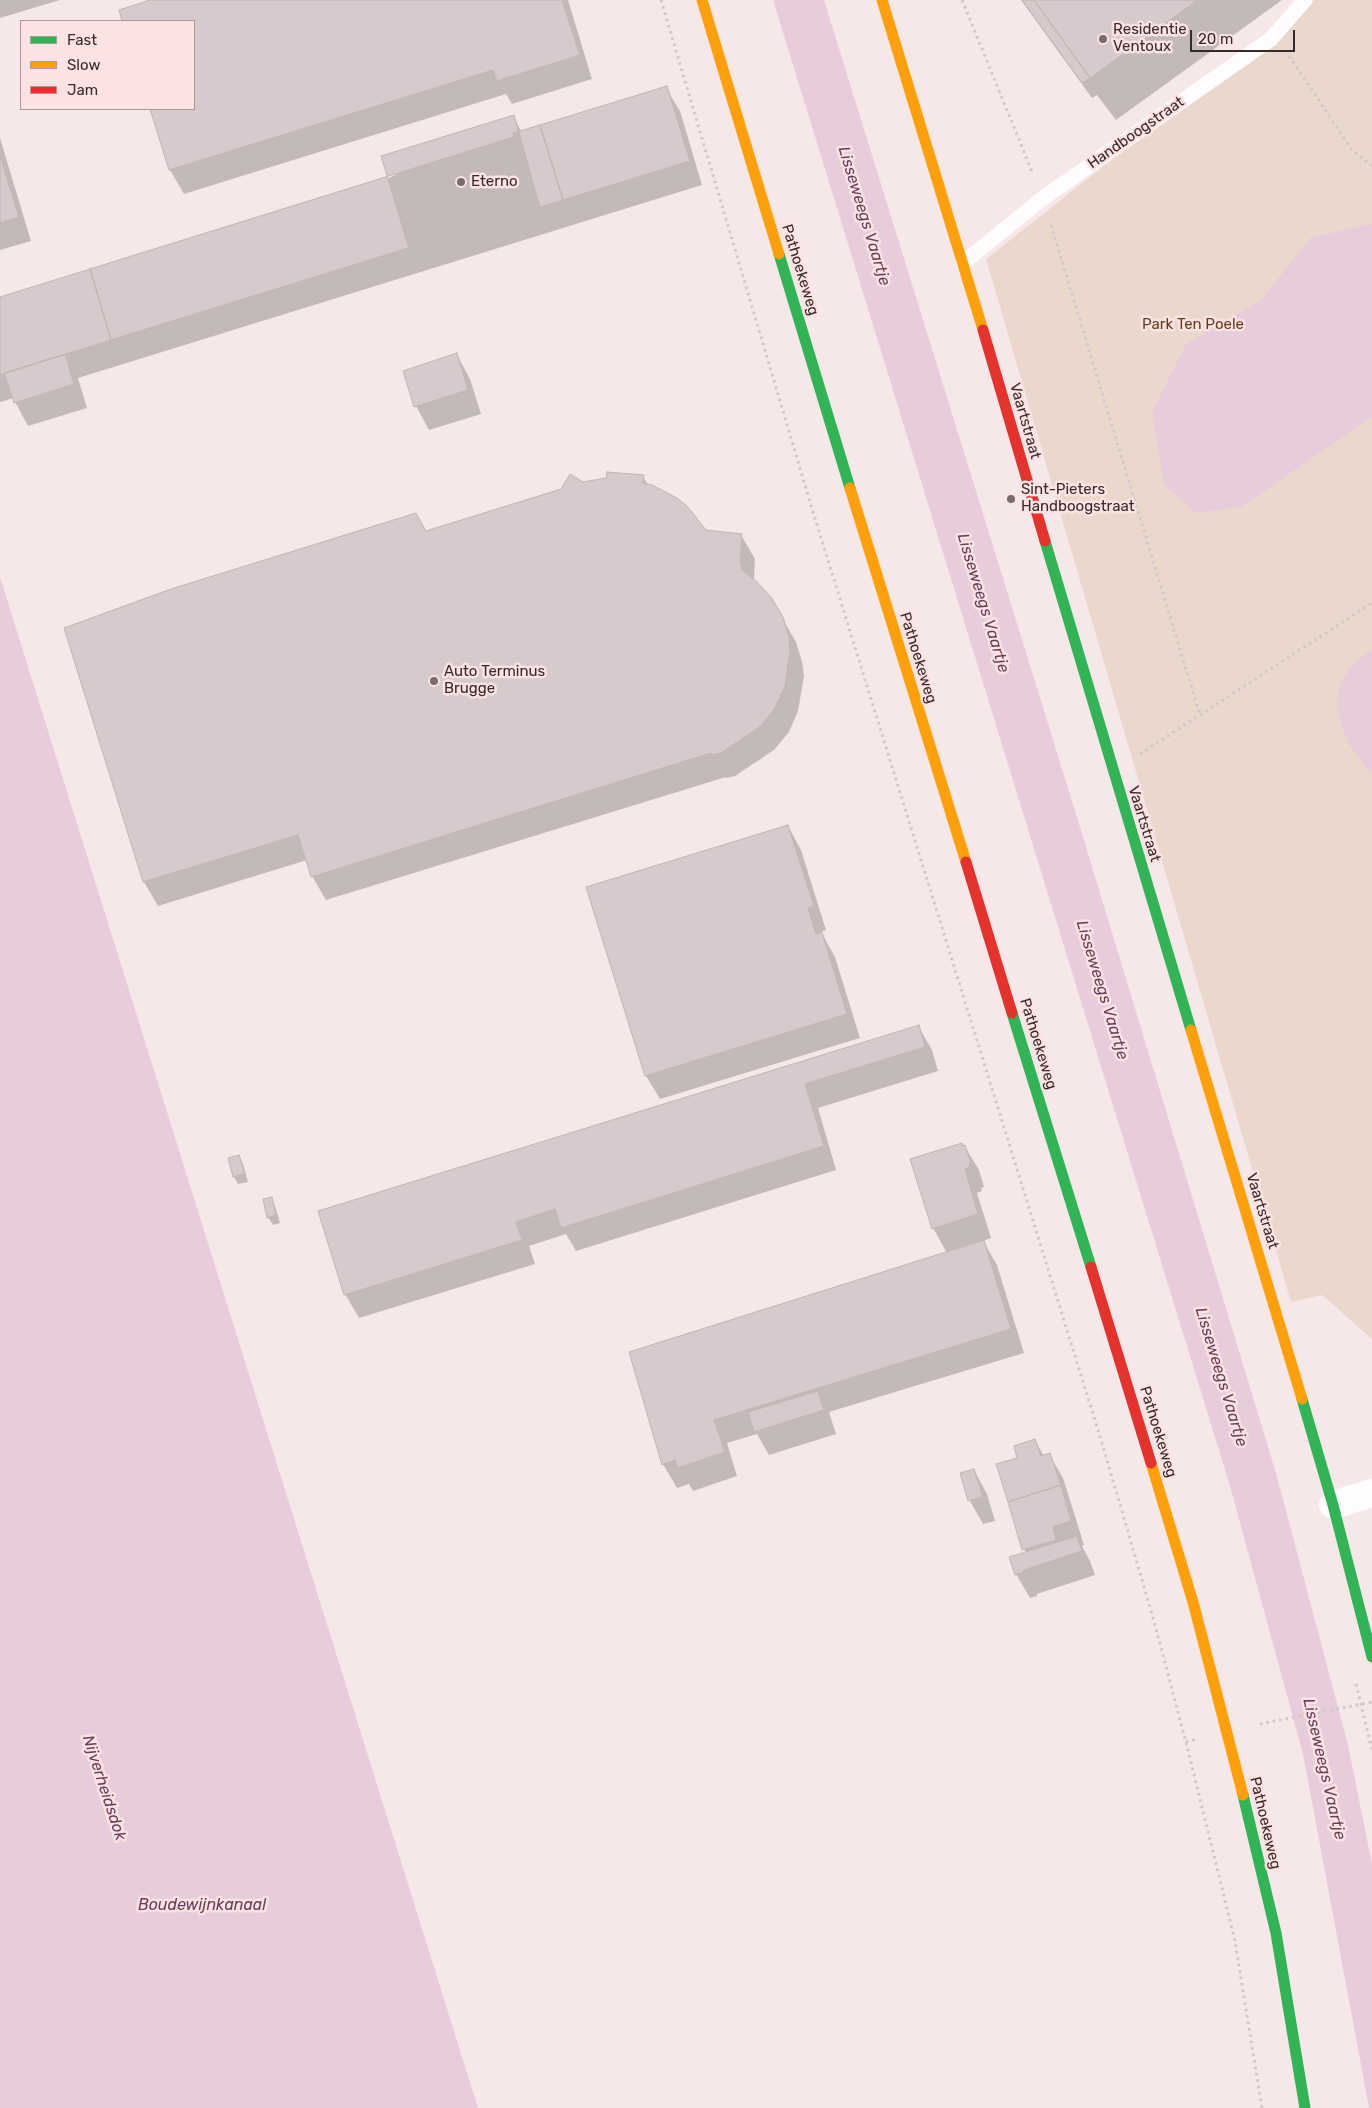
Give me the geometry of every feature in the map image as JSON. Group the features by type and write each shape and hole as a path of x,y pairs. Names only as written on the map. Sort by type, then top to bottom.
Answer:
{"main road":[{"name":"Pathoekeweg","path":"702,0 856,509 1142,1431 1193,1602 1228,1731 1276,1933 1305,2108"},
{"name":"Vaartstraat","path":"882,0 963,263 1112,771 1278,1315 1333,1506 1372,1657"}],"street":[{"path":"1333,1506 1372,1493"}],"lane":[{"name":"Handboogstraat","path":"963,263 1043,198 1272,39 1305,0"}],"path":[{"path":"661,0 813,512 1102,1444 1152,1614 1235,1941 1262,2108"},
{"path":"962,0 1043,198 1200,715"},
{"path":"1272,39 1282,46 1352,150 1372,166"},
{"path":"1112,771 1372,604"},
{"path":"1228,1731 1372,1702"}],"green space":[{"name":"Park Ten Poele","path":"1314,0 1372,0 1372,1339 1322,1295 1291,1302 986,259"}],"water":[{"name":"Lisseweegs Vaartje","path":"773,0 824,0 1076,814 1276,1473 1348,1745 1372,1864 1372,2108 1369,2108 1303,1754 1230,1486"},
{"path":"1369,224 1372,225 1372,417 1241,507 1196,513 1164,485 1152,412 1186,344 1261,300 1310,238"},
{"name":"Boudewijnkanaal","path":"0,577 478,2108 0,2108"},
{"path":"1372,650 1372,775 1350,746 1342,727 1337,706 1341,681 1354,663"}],"building":[{"path":"150,0 562,0 580,55 497,81 493,70 169,170 150,110 195,110 195,20 122,20 119,10"},
{"path":"1022,0 1034,0 1090,78 1082,83"},
{"name":"Residentie Ventoux","path":"1034,0 1198,0 1090,78"},
{"path":"667,86 690,161 563,200 540,125"},
{"name":"Eterno","path":"514,115 540,208 409,248 381,156"},
{"path":"540,125 563,200 111,340 90,269 514,137 513,133"},
{"path":"0,156 19,217 0,223"},
{"path":"90,269 111,340 0,375 0,297"},
{"path":"457,353 468,390 414,407 403,371"},
{"path":"65,354 74,384 14,403 4,373"},
{"name":"Auto Terminus Brugge","path":"607,472 644,475 643,483 652,485 677,498 687,506 706,530 742,534 740,564 742,564 742,570 755,580 771,597 783,617 789,637 790,651 785,686 775,708 761,726 721,753 712,755 711,753 311,877 298,835 143,882 64,628 171,589 416,513 426,531 561,489 570,474 583,482 606,478"},
{"path":"788,825 814,906 808,908 816,934 822,932 847,1014 645,1076 586,887"},
{"path":"919,1025 925,1047 805,1084 824,1146 561,1228 555,1209 516,1222 522,1240 344,1295 318,1211"},
{"path":"962,1143 963,1146 965,1145 971,1163 969,1164 970,1167 965,1169 978,1214 932,1229 910,1159"},
{"path":"239,1155 245,1174 233,1177 228,1158"},
{"path":"272,1197 276,1215 267,1218 263,1199"},
{"path":"984,1240 1011,1329 714,1420 725,1452 678,1468 675,1460 662,1465 629,1352"},
{"path":"818,1391 824,1410 754,1432 748,1412"},
{"path":"1035,1439 1041,1456 1050,1453 1061,1485 1008,1502 996,1464 1017,1458 1014,1446"},
{"path":"974,1469 983,1497 968,1501 960,1473"},
{"path":"1061,1485 1071,1521 1053,1527 1056,1540 1022,1550 1008,1502"},
{"path":"1077,1536 1082,1551 1024,1570 1024,1572 1015,1575 1009,1557"}],"traffic: fast":[{"path":"779,254 850,488"},
{"path":"1045,541 1191,1030"},
{"path":"1012,1013 1091,1267"},
{"path":"1302,1399 1333,1505 1372,1657"},
{"path":"1243,1795 1276,1933 1305,2108"}],"traffic: slow":[{"path":"702,0 779,254"},
{"path":"882,0 983,330"},
{"path":"850,488 966,862"},
{"path":"1191,1030 1302,1399"},
{"path":"1151,1463 1193,1602 1243,1795"}],"traffic: jam":[{"path":"983,330 1045,541"},
{"path":"966,862 1012,1013"},
{"path":"1091,1267 1151,1463"}],"place":[{"name":"Residentie Ventoux","path":"1103,39"},
{"name":"Eterno","path":"461,182"},
{"name":"Sint-Pieters Handboogstraat","path":"1011,499"},
{"name":"Auto Terminus Brugge","path":"434,681"}],"water label":[{"name":"Nijverheidsdok","path":"104,1788"}]}
